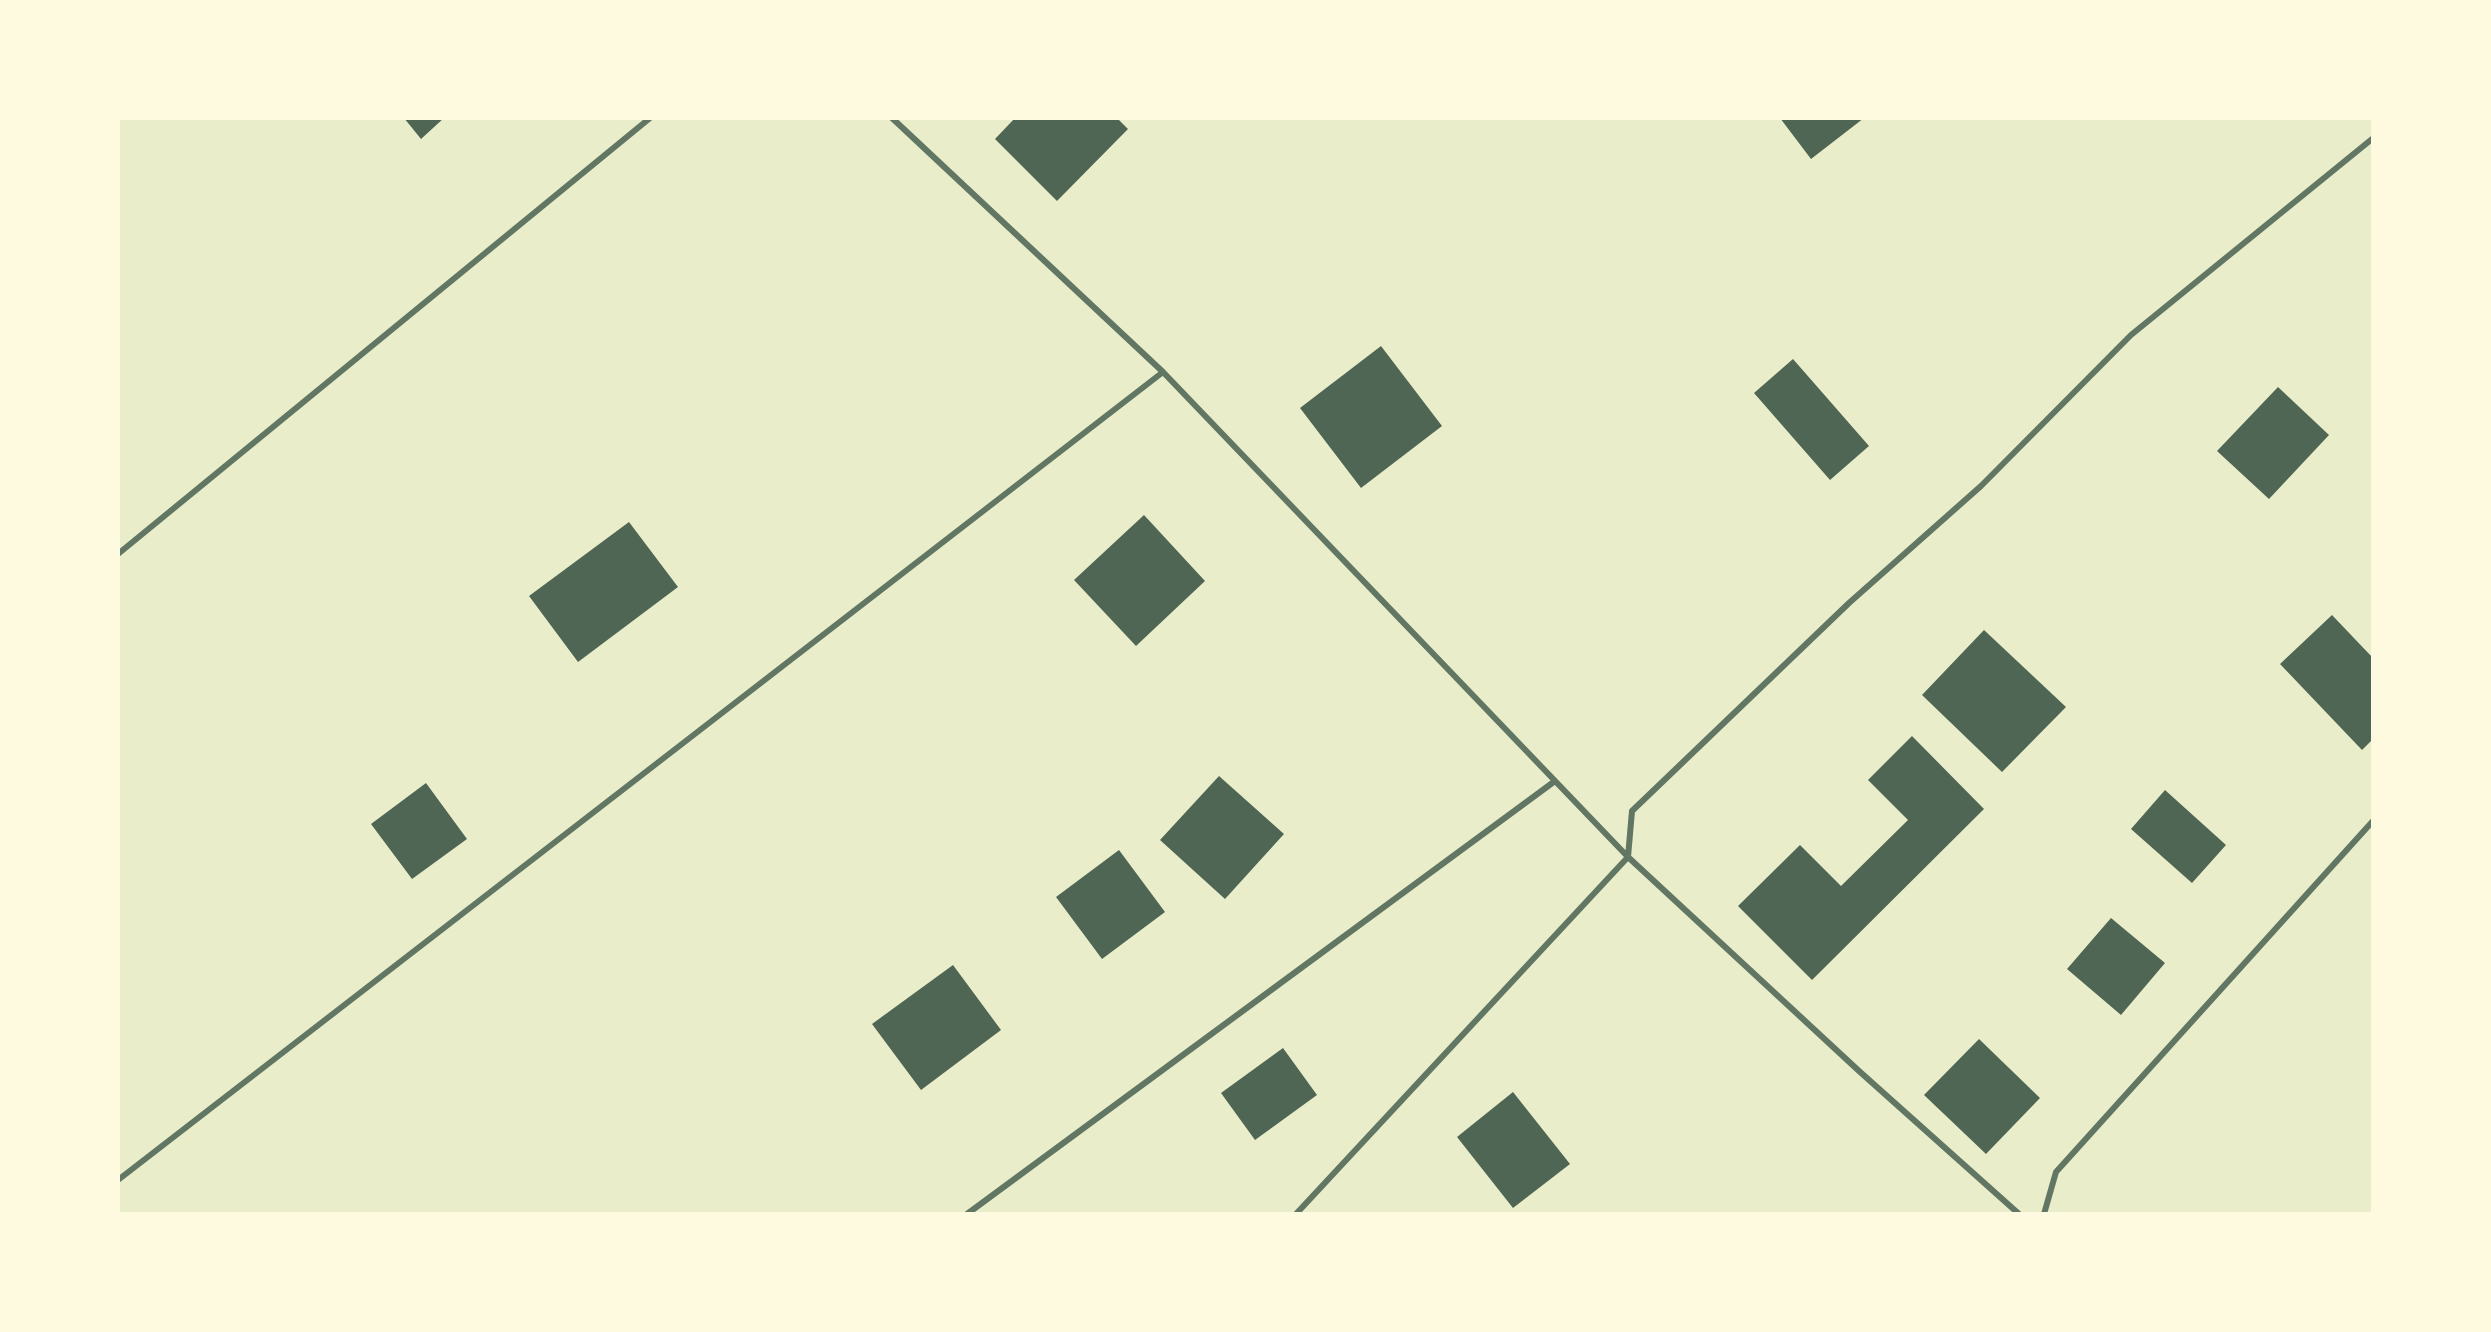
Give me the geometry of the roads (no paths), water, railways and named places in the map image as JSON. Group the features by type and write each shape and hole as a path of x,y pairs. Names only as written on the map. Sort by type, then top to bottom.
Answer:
{"street":[{"path":"118,554 650,118"},
{"path":"892,118 1163,372 1628,857 1858,1071 2019,1214"},
{"path":"1296,1214 1628,857 1632,812 1640,803 1849,603 1981,486 2131,335 2373,139"},
{"path":"118,1180 1163,372"},
{"path":"967,1214 1556,781"},
{"path":"2044,1214 2056,1172 2373,822"}]}
